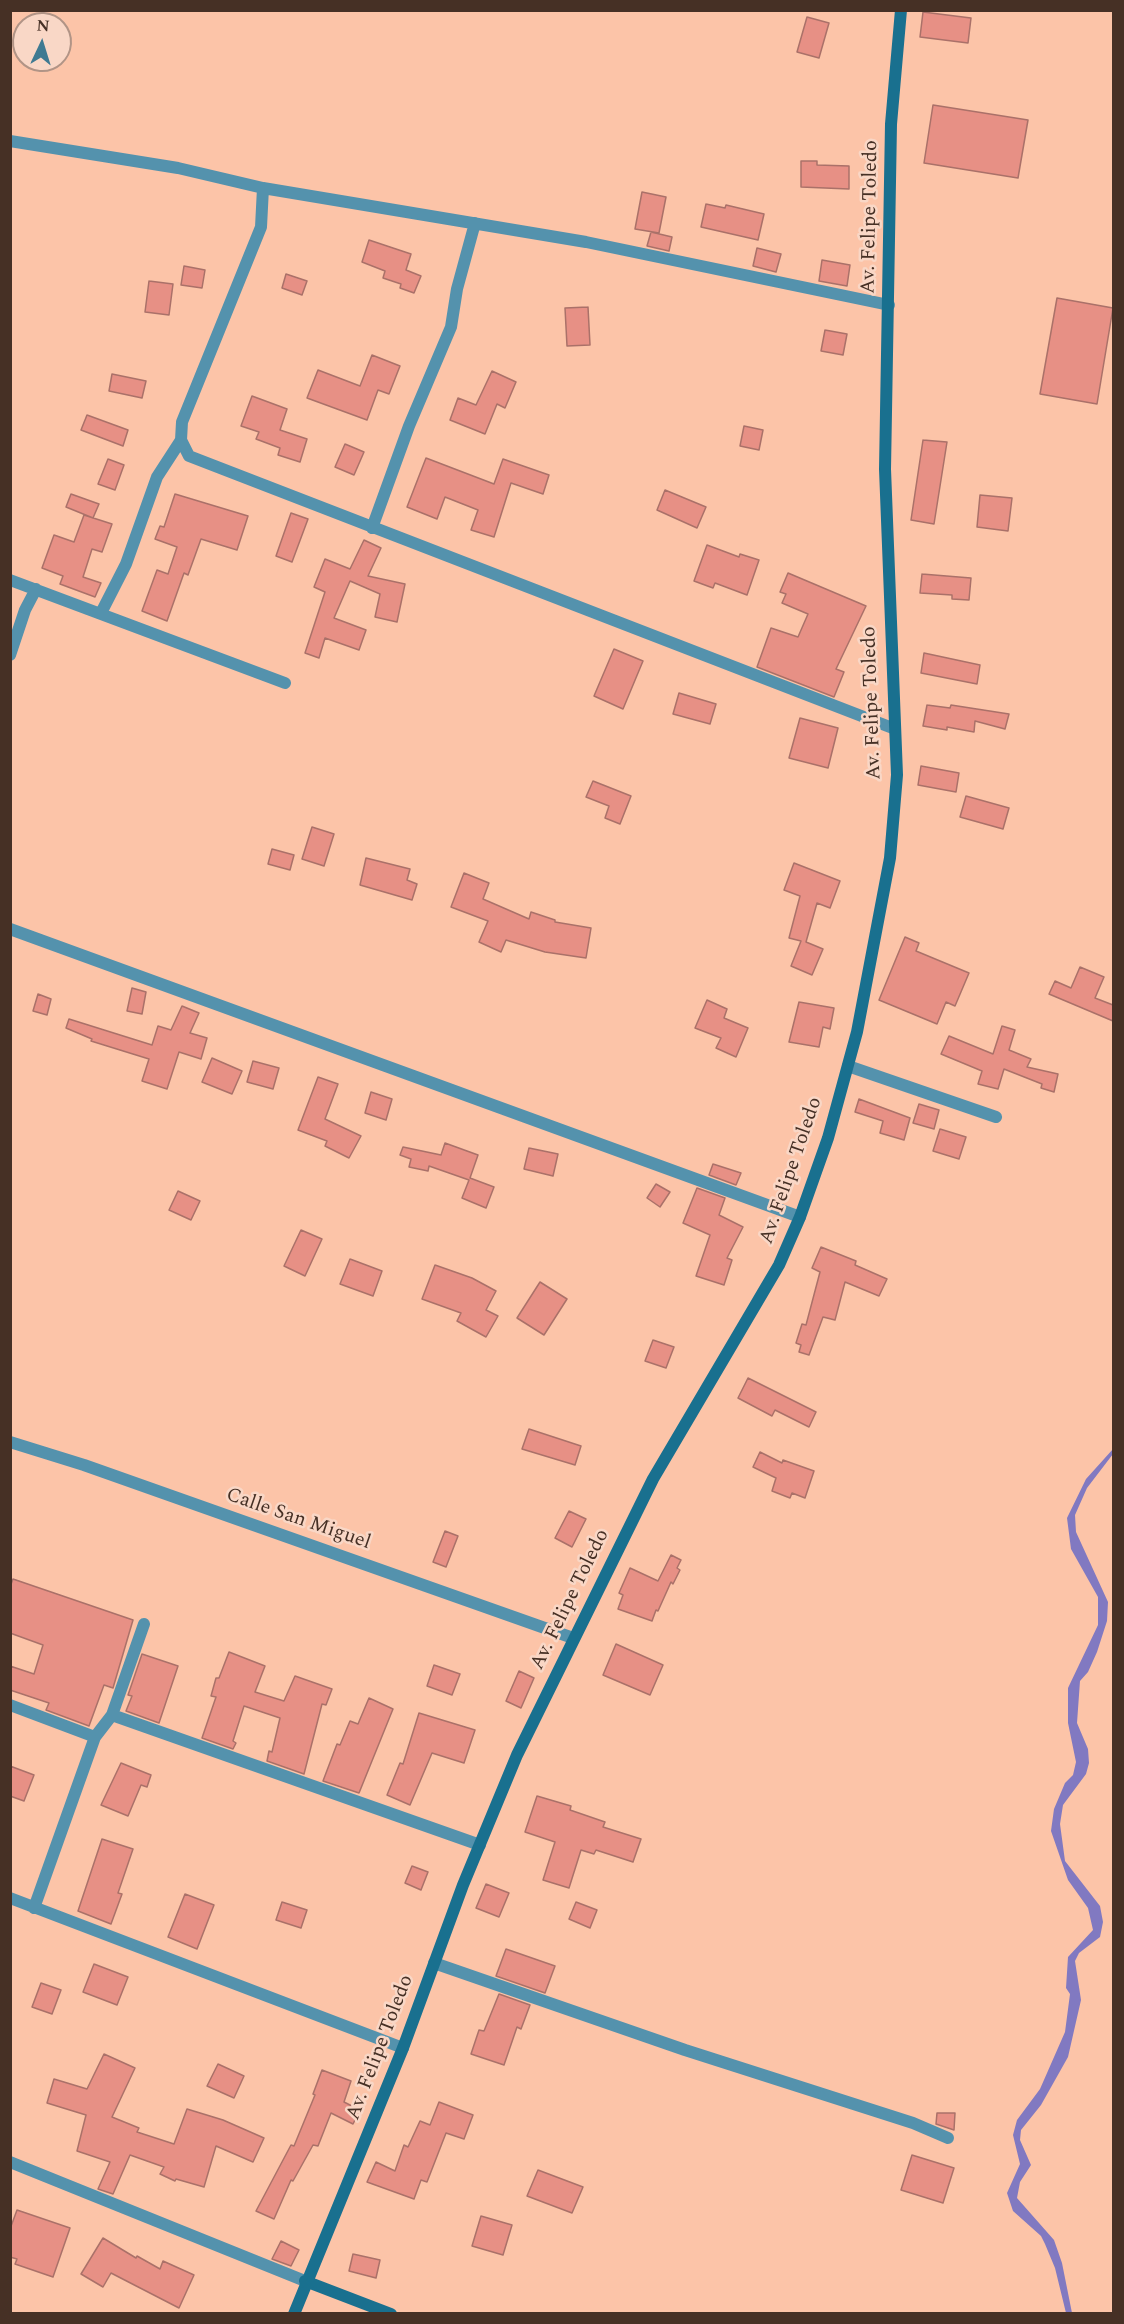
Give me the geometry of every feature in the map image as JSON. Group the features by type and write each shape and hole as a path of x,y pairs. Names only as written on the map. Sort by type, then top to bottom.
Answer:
{"main road":[{"name":"Av. Felipe Toledo","path":"294,2313 305,2281 403,2048 480,1845 517,1755 652,1479 779,1265 800,1217 828,1138 848,1066 876,940 891,854 897,775 885,469 891,124 901,10"},
{"path":"305,2281 391,2313"}],"street":[{"path":"10,141 178,168 263,188 586,242 889,306"},
{"path":"263,188 261,227 182,422 181,440 189,456 895,729"},
{"path":"372,528 409,426 451,327 457,289 475,223"},
{"path":"100,613 126,564 156,477 181,440"},
{"path":"10,580 285,683"},
{"path":"10,655 36,589"},
{"path":"10,929 800,1217"},
{"path":"848,1066 996,1117"},
{"name":"Calle San Miguel","path":"10,1442 84,1465 573,1638"},
{"path":"34,1908 95,1737 112,1715 144,1624"},
{"path":"10,1705 95,1737"},
{"path":"112,1715 480,1845"},
{"path":"10,1898 403,2048"},
{"path":"435,1963 685,2050 913,2123 948,2138"},
{"path":"10,2162 305,2281"}],"shaded area":[{"path":"1113,1449 1113,1454 1087,1488 1075,1515 1076,1532 1108,1602 1107,1621 1097,1652 1088,1672 1080,1681 1077,1723 1088,1749 1089,1763 1086,1774 1063,1805 1060,1824 1065,1861 1100,1906 1103,1922 1100,1937 1079,1953 1075,1961 1081,2000 1068,2057 1041,2105 1021,2130 1020,2140 1031,2165 1020,2182 1017,2198 1054,2240 1062,2263 1072,2313 1066,2313 1055,2268 1045,2244 1041,2236 1013,2211 1007,2193 1020,2164 1013,2135 1017,2120 1040,2089 1065,2032 1070,1994 1066,1988 1068,1957 1093,1930 1088,1908 1068,1880 1051,1831 1054,1809 1065,1783 1073,1775 1076,1762 1068,1723 1068,1688 1098,1625 1098,1597 1071,1549 1067,1518 1086,1479"}],"building":[{"path":"923,12 971,18 968,43 920,37"},
{"path":"807,17 829,23 819,58 797,52"},
{"path":"933,105 1028,120 1018,178 924,163"},
{"path":"801,161 817,161 817,165 849,166 849,189 801,187"},
{"path":"642,192 666,197 659,233 635,229"},
{"path":"706,204 725,208 726,205 764,214 758,240 701,227"},
{"path":"651,232 672,237 669,251 647,246"},
{"path":"369,240 411,254 406,270 421,276 414,293 400,288 401,284 383,278 385,271 362,262"},
{"path":"757,248 781,254 776,272 753,266"},
{"path":"822,260 850,265 847,286 819,281"},
{"path":"184,266 205,270 202,288 181,285"},
{"path":"286,274 307,281 302,295 282,288"},
{"path":"149,281 173,284 169,315 145,312"},
{"path":"1057,298 1113,308 1097,404 1040,394"},
{"path":"588,307 590,345 567,346 565,308"},
{"path":"825,330 847,334 843,355 821,351"},
{"path":"372,355 400,366 389,394 378,390 367,420 307,398 318,370 360,386"},
{"path":"492,371 516,382 505,408 497,404 485,434 450,420 458,398 476,405"},
{"path":"112,374 146,381 142,398 109,391"},
{"path":"252,396 287,409 280,430 307,439 300,462 278,455 280,448 256,439 259,432 241,426"},
{"path":"87,415 128,430 123,446 81,430"},
{"path":"744,426 763,430 759,450 740,446"},
{"path":"923,440 947,442 934,524 911,520"},
{"path":"345,444 364,452 354,475 335,467"},
{"path":"426,458 494,484 503,459 549,475 543,494 511,483 494,537 471,530 478,510 445,497 437,519 407,507"},
{"path":"108,459 124,465 115,490 98,484"},
{"path":"665,490 706,507 697,528 657,510"},
{"path":"71,494 99,504 93,518 66,507"},
{"path":"175,494 248,516 237,550 201,539 188,575 184,573 167,621 142,611 157,570 168,574 177,547 155,539 160,526 164,527"},
{"path":"980,495 1012,498 1008,531 977,527"},
{"path":"291,513 308,519 292,562 276,556"},
{"path":"84,515 112,524 102,552 92,549 83,577 101,583 95,597 60,584 63,576 42,568 54,535 74,542"},
{"path":"364,540 381,548 368,576 405,584 397,622 375,617 380,594 350,581 334,618 366,630 359,650 325,638 319,658 305,653 325,592 314,587 325,559 350,569"},
{"path":"707,545 739,557 740,554 759,560 747,595 715,583 713,588 694,581"},
{"path":"788,573 866,606 836,669 844,672 834,697 757,667 771,628 798,637 808,614 782,603 786,594 780,592"},
{"path":"922,574 971,578 969,600 952,599 952,595 920,593"},
{"path":"614,649 643,661 623,709 594,696"},
{"path":"924,653 980,665 977,684 921,673"},
{"path":"679,693 716,704 710,724 673,714"},
{"path":"927,705 950,708 951,705 1009,714 1005,729 975,721 974,732 947,727 947,730 923,726"},
{"path":"800,718 838,728 828,768 789,758"},
{"path":"921,766 959,773 956,792 918,785"},
{"path":"593,781 631,796 620,824 605,818 609,806 586,797"},
{"path":"966,796 1009,808 1003,829 960,817"},
{"path":"312,827 334,834 324,866 302,859"},
{"path":"272,849 294,855 290,870 268,864"},
{"path":"366,858 410,869 407,880 417,884 412,900 360,885"},
{"path":"794,863 840,881 830,908 817,903 806,942 823,949 812,975 791,966 801,941 789,938 800,896 784,890"},
{"path":"464,873 489,883 483,899 529,919 531,912 555,920 555,922 591,928 586,958 545,952 506,940 501,952 479,942 488,921 451,907"},
{"path":"905,937 919,943 916,951 969,973 955,1006 946,1002 937,1024 879,1000"},
{"path":"1080,967 1104,977 1095,998 1113,1005 1113,1021 1049,994 1055,981 1071,988"},
{"path":"132,988 146,992 142,1014 127,1011"},
{"path":"38,994 51,999 47,1015 33,1011"},
{"path":"707,1000 727,1009 724,1018 748,1028 736,1057 716,1048 721,1038 695,1028"},
{"path":"799,1002 834,1008 830,1029 823,1027 819,1047 789,1042"},
{"path":"182,1006 199,1013 190,1033 207,1038 201,1059 179,1052 167,1089 142,1081 149,1059 91,1041 92,1039 66,1028 69,1019 152,1045 158,1026 171,1030"},
{"path":"1002,1026 1015,1030 1009,1050 1031,1059 1027,1067 1058,1074 1054,1092 1041,1088 1042,1084 1004,1069 998,1089 978,1084 982,1071 941,1054 949,1036 993,1054"},
{"path":"212,1058 242,1071 232,1094 202,1082"},
{"path":"253,1061 279,1068 273,1089 247,1082"},
{"path":"318,1077 338,1084 325,1119 361,1136 349,1158 325,1146 327,1141 298,1130"},
{"path":"371,1092 392,1099 386,1120 365,1113"},
{"path":"859,1099 910,1118 904,1140 880,1133 883,1121 855,1112"},
{"path":"919,1104 939,1110 934,1129 913,1123"},
{"path":"940,1129 966,1137 959,1159 933,1151"},
{"path":"445,1143 478,1155 470,1178 494,1187 486,1208 462,1198 469,1180 429,1166 428,1171 409,1167 411,1159 400,1155 403,1147 441,1155"},
{"path":"529,1148 558,1154 553,1176 524,1169"},
{"path":"713,1164 741,1173 736,1185 709,1175"},
{"path":"656,1184 670,1192 660,1207 647,1198"},
{"path":"697,1188 725,1198 719,1215 743,1227 727,1258 732,1260 724,1285 696,1276 710,1235 683,1223"},
{"path":"178,1191 200,1201 191,1220 169,1210"},
{"path":"301,1230 322,1239 305,1276 284,1266"},
{"path":"821,1247 856,1261 855,1265 887,1279 879,1296 845,1282 835,1320 823,1317 809,1355 799,1352 801,1345 796,1343 802,1324 806,1325 820,1272 812,1268"},
{"path":"350,1259 382,1271 373,1296 340,1284"},
{"path":"435,1265 472,1278 496,1291 486,1310 498,1316 486,1337 457,1321 461,1313 422,1299"},
{"path":"540,1282 567,1299 544,1335 517,1318"},
{"path":"653,1340 674,1347 666,1368 645,1361"},
{"path":"748,1378 816,1412 809,1427 775,1410 772,1416 738,1398"},
{"path":"529,1429 581,1446 575,1465 522,1449"},
{"path":"760,1452 782,1463 783,1460 814,1471 805,1498 792,1493 790,1498 772,1491 776,1478 753,1467"},
{"path":"569,1511 586,1519 572,1547 555,1538"},
{"path":"445,1531 458,1536 446,1567 433,1562"},
{"path":"671,1555 681,1560 677,1568 680,1570 673,1584 671,1582 652,1621 618,1609 623,1595 619,1593 630,1568 658,1581"},
{"path":"13,1579 133,1620 113,1688 104,1685 89,1726 46,1710 49,1703 10,1690 10,1666 34,1674 43,1645 10,1633 10,1587"},
{"path":"616,1644 663,1665 650,1695 603,1675"},
{"path":"229,1652 265,1666 255,1692 284,1701 295,1676 332,1689 326,1705 322,1704 304,1774 267,1761 269,1751 272,1752 280,1718 244,1706 233,1741 236,1743 233,1749 202,1738 216,1697 211,1696 216,1678 219,1678"},
{"path":"142,1654 178,1666 159,1723 126,1711 132,1696 128,1695"},
{"path":"434,1665 460,1674 452,1695 427,1686"},
{"path":"519,1671 534,1678 521,1708 506,1701"},
{"path":"369,1698 393,1709 359,1793 323,1781 337,1744 340,1745 350,1721 358,1724"},
{"path":"419,1713 475,1730 464,1763 432,1753 410,1805 387,1795 400,1763 403,1764"},
{"path":"121,1763 151,1775 147,1787 141,1785 128,1816 101,1805"},
{"path":"10,1766 34,1775 24,1801 10,1796"},
{"path":"537,1796 571,1806 570,1810 605,1822 603,1827 641,1839 633,1862 596,1850 594,1854 581,1850 569,1888 543,1880 555,1842 525,1832"},
{"path":"102,1839 133,1849 118,1893 122,1894 111,1924 78,1911"},
{"path":"412,1866 428,1872 421,1890 405,1883"},
{"path":"486,1884 509,1893 499,1917 476,1908"},
{"path":"185,1894 214,1905 197,1949 168,1937"},
{"path":"282,1902 307,1910 301,1928 276,1920"},
{"path":"576,1902 597,1910 590,1928 569,1919"},
{"path":"506,1949 555,1966 545,1993 496,1976"},
{"path":"94,1964 128,1977 117,2005 83,1992"},
{"path":"41,1983 61,1990 52,2014 32,2007"},
{"path":"499,1994 530,2005 521,2029 517,2027 504,2065 471,2054 479,2030 484,2031"},
{"path":"104,2054 135,2068 112,2117 139,2128 137,2132 174,2144 187,2109 223,2120 264,2138 253,2162 216,2146 204,2187 176,2179 175,2181 160,2174 164,2167 130,2155 113,2194 98,2189 110,2162 77,2151 86,2115 47,2103 54,2079 87,2089"},
{"path":"218,2064 244,2076 234,2098 207,2086"},
{"path":"322,2070 351,2081 344,2102 360,2110 353,2124 331,2113 318,2146 313,2145 293,2181 291,2180 274,2219 256,2211 291,2145 294,2146 315,2095 313,2094"},
{"path":"439,2102 473,2115 464,2139 446,2133 427,2182 421,2180 414,2199 367,2182 376,2162 395,2171 404,2145 408,2147 420,2121 430,2125"},
{"path":"937,2113 955,2113 954,2130 936,2124"},
{"path":"912,2155 954,2168 943,2203 901,2190"},
{"path":"538,2170 583,2187 572,2213 527,2196"},
{"path":"17,2210 70,2228 53,2277 15,2264 17,2259 10,2257 10,2229"},
{"path":"481,2216 512,2225 503,2255 472,2246"},
{"path":"103,2238 136,2258 137,2256 160,2269 163,2261 194,2275 179,2308 111,2273 103,2287 81,2274"},
{"path":"281,2241 299,2250 291,2266 272,2259"},
{"path":"353,2254 380,2260 376,2278 349,2271"}]}
